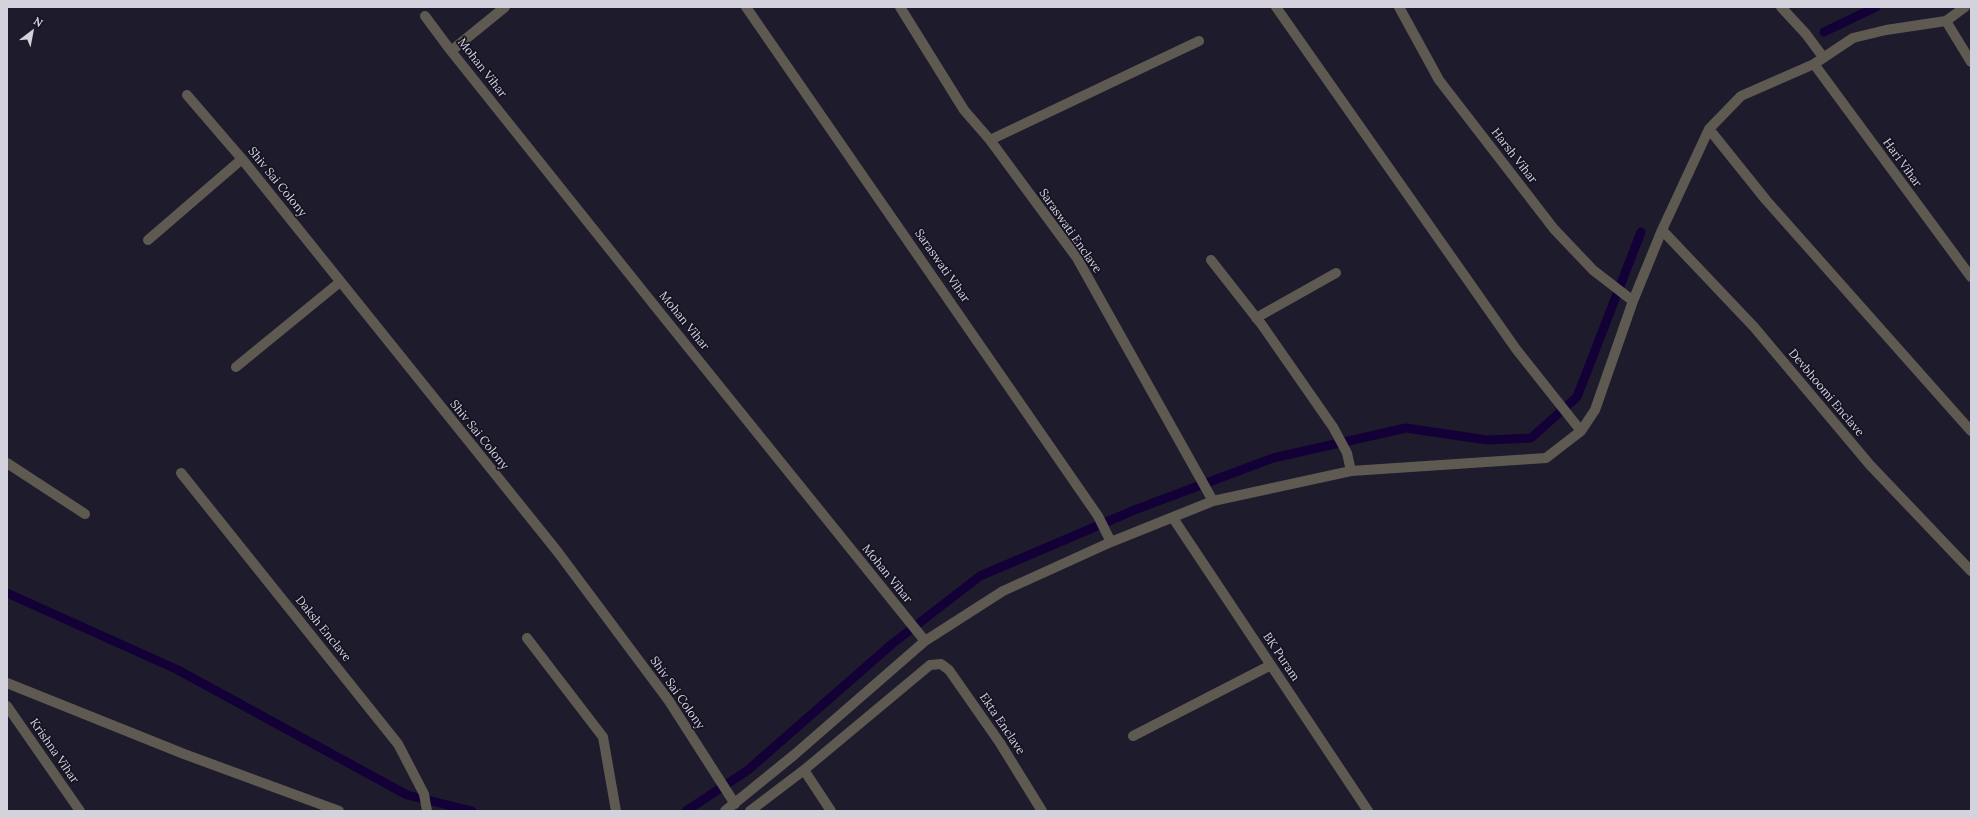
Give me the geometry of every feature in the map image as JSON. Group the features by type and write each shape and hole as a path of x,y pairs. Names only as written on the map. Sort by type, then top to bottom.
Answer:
{"street":[{"path":"451,51 506,7"},
{"name":"Saraswati Vihar","path":"746,7 1098,516 1109,538"},
{"name":"Saraswati Enclave","path":"900,7 964,110 990,140 1076,258 1213,501"},
{"path":"1276,7 1516,348 1560,403 1580,431"},
{"name":"Harsh Vihar","path":"1399,7 1439,80 1554,229 1593,270 1633,301"},
{"path":"1781,7 1806,34 1823,57"},
{"path":"725,811 733,799 794,755 925,641 1003,591 1109,538 1173,518 1213,501 1351,471 1546,458 1580,431 1595,410 1633,301 1662,230 1709,129 1741,96 1814,64 1853,38 1886,30 1946,22 1965,7"},
{"name":"Mohan Vihar","path":"426,16 451,51 925,641"},
{"path":"1946,22 1971,62"},
{"path":"990,140 1199,41"},
{"name":"Hari Vihar","path":"1814,64 1971,276"},
{"name":"Shiv Sai Colony","path":"187,95 242,159 557,551 669,701 733,799"},
{"path":"1709,129 1766,200 1971,431"},
{"path":"148,240 242,159"},
{"name":"Devbhoomi Enclave","path":"1662,230 1754,327 1870,465 1971,571"},
{"path":"1211,260 1256,318 1333,427 1346,453 1351,471"},
{"path":"1256,318 1336,273"},
{"path":"236,367 340,282"},
{"path":"7,463 85,514"},
{"name":"Daksh Enclave","path":"181,473 398,744 424,794 427,811"},
{"name":"BK Puram","path":"1173,518 1368,811"},
{"path":"527,638 603,737 616,811"},
{"name":"Ekta Enclave","path":"804,770 930,665 941,664 949,670 1000,743 1042,811"},
{"path":"1133,736 1271,665"},
{"path":"7,683 184,754 339,811"},
{"name":"Krishna Vihar","path":"7,706 80,811"},
{"path":"750,811 804,770 831,811"}],"waterway":[{"path":"1824,32 1876,7"},
{"path":"686,811 748,770 892,644 980,576 1137,509 1273,458 1406,428 1487,440 1531,438 1577,397 1641,232"},
{"path":"7,593 178,670 407,795 472,811"}]}
